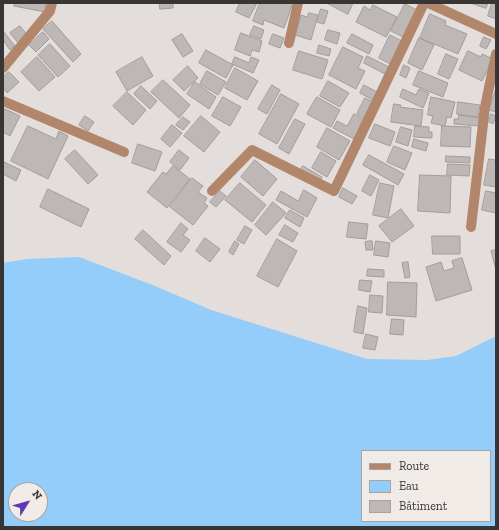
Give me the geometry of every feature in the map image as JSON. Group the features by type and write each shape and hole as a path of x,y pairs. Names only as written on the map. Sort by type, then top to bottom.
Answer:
{"street":[{"path":"3,68 50,12 52,3"},
{"path":"289,42 298,3"},
{"path":"212,191 252,150 334,191 424,3"},
{"path":"428,3 496,34"},
{"path":"471,227 485,107 496,54"},
{"path":"3,101 124,152"}],"water":[{"path":"79,257 155,286 211,310 367,359 427,360 456,356 496,336 496,527 3,527 3,263 27,259"}],"building":[{"path":"15,3 46,3 45,12 14,6"},
{"path":"160,3 173,3 173,8 160,9"},
{"path":"240,3 257,3 249,18 236,12"},
{"path":"260,3 293,3 284,28 264,20 263,25 253,21"},
{"path":"327,3 353,3 348,14"},
{"path":"471,3 488,3 486,8"},
{"path":"492,3 496,3 496,19 488,16"},
{"path":"405,4 419,11 405,38 391,31"},
{"path":"373,5 397,17 386,37 356,22 364,6 370,10"},
{"path":"321,9 328,11 324,24 317,22"},
{"path":"309,13 318,15 311,40 295,35 301,15 307,17"},
{"path":"430,14 446,21 445,25 467,34 458,54 420,38"},
{"path":"52,21 81,54 73,62 43,29"},
{"path":"20,26 28,36 19,44 10,33"},
{"path":"254,26 264,30 261,39 250,35"},
{"path":"328,30 340,33 337,44 325,40"},
{"path":"3,31 15,46 10,50 3,40"},
{"path":"43,32 49,39 36,52 29,45"},
{"path":"241,33 262,41 259,52 252,50 250,56 235,50"},
{"path":"182,34 193,51 183,57 172,40"},
{"path":"273,34 284,38 280,48 269,44"},
{"path":"352,34 373,45 369,54 347,43"},
{"path":"390,35 404,42 392,65 379,58"},
{"path":"484,37 491,40 486,49 480,46"},
{"path":"419,38 434,45 422,70 408,63"},
{"path":"50,44 70,66 58,77 38,55"},
{"path":"319,45 331,49 329,56 317,53"},
{"path":"343,47 363,57 358,68 365,71 356,89 329,75"},
{"path":"206,50 233,65 226,78 199,63"},
{"path":"299,51 328,60 322,79 293,70"},
{"path":"468,51 481,57 482,54 493,59 482,81 459,70"},
{"path":"446,54 458,59 449,79 438,74"},
{"path":"367,56 389,67 385,74 364,63"},
{"path":"37,57 55,77 39,91 21,72"},
{"path":"142,57 153,76 127,91 116,72"},
{"path":"235,57 249,63 251,57 259,60 253,73 232,64"},
{"path":"404,65 410,68 406,78 400,75"},
{"path":"188,66 198,78 184,91 173,80"},
{"path":"235,68 258,81 247,100 225,88"},
{"path":"207,71 226,82 218,95 200,84"},
{"path":"419,71 448,83 443,97 413,85"},
{"path":"9,72 19,82 7,93 3,88 3,77"},
{"path":"163,80 190,105 179,118 151,92"},
{"path":"328,81 349,93 340,107 320,96"},
{"path":"195,82 216,97 209,109 187,94"},
{"path":"272,85 280,90 267,114 258,109"},
{"path":"364,85 379,93 375,101 360,93"},
{"path":"141,86 157,101 150,109 134,94"},
{"path":"403,89 416,95 419,89 429,93 423,108 400,97"},
{"path":"496,89 496,112 489,110"},
{"path":"127,92 146,110 133,125 113,106"},
{"path":"281,94 299,104 277,144 259,134"},
{"path":"223,97 241,107 230,126 212,116"},
{"path":"317,97 340,110 331,127 307,114"},
{"path":"431,97 455,102 451,118 447,117 445,126 431,123 433,116 428,115"},
{"path":"365,98 375,103 367,119 357,114"},
{"path":"458,102 480,105 478,117 457,114"},
{"path":"394,104 401,105 400,107 423,110 421,126 391,122"},
{"path":"5,109 20,116 10,136 3,132 3,114"},
{"path":"354,114 367,121 356,140 333,128 337,121 347,126"},
{"path":"491,114 496,116 493,124 489,122"},
{"path":"459,115 480,118 479,126 454,124 454,119 458,119"},
{"path":"85,116 94,122 88,131 79,125"},
{"path":"201,116 220,132 204,152 184,136"},
{"path":"183,117 190,122 183,130 176,125"},
{"path":"295,119 305,124 289,154 279,148"},
{"path":"375,124 395,132 390,146 369,138"},
{"path":"172,125 182,133 170,147 161,139"},
{"path":"28,126 56,139 59,131 68,136 48,179 11,161"},
{"path":"415,126 429,127 429,132 432,132 432,138 414,137"},
{"path":"442,126 471,127 470,147 441,146"},
{"path":"401,127 412,130 408,146 396,142"},
{"path":"327,128 350,141 339,160 317,147"},
{"path":"414,139 428,143 426,151 412,147"},
{"path":"138,144 162,152 155,171 132,163"},
{"path":"394,146 412,153 405,170 387,162"},
{"path":"75,150 98,175 88,184 65,159"},
{"path":"179,150 189,158 180,170 170,162"},
{"path":"321,152 336,161 327,177 312,168"},
{"path":"369,155 404,174 398,185 363,165"},
{"path":"446,156 470,157 470,163 446,162"},
{"path":"489,159 496,160 496,187 484,185"},
{"path":"255,160 277,179 263,196 241,177"},
{"path":"4,162 21,170 16,181 3,174"},
{"path":"448,164 470,165 469,176 447,175"},
{"path":"173,166 190,179 167,208 147,192 163,172 166,174"},
{"path":"303,166 322,177 320,182 300,171"},
{"path":"370,175 379,180 371,196 362,191"},
{"path":"420,175 451,176 450,213 418,211"},
{"path":"192,178 203,186 198,192 207,198 204,203 208,206 193,225 170,207"},
{"path":"240,183 266,205 252,222 225,200"},
{"path":"380,183 394,186 388,218 373,215"},
{"path":"343,188 357,196 352,204 339,197"},
{"path":"48,189 89,209 81,227 40,207"},
{"path":"304,190 317,198 307,217 276,200 281,191 298,201"},
{"path":"220,191 226,196 216,207 210,202"},
{"path":"486,191 496,193 496,213 482,210"},
{"path":"273,202 286,213 266,235 255,225"},
{"path":"401,209 414,226 392,242 379,226"},
{"path":"290,210 304,218 300,227 285,218"},
{"path":"349,222 368,224 366,239 347,237"},
{"path":"181,223 188,229 183,235 190,240 181,252 167,242"},
{"path":"285,225 298,233 293,242 279,235"},
{"path":"245,226 252,230 244,244 237,240"},
{"path":"143,230 171,256 164,265 135,239"},
{"path":"432,236 460,236 460,254 433,254"},
{"path":"205,238 220,249 210,262 196,251"},
{"path":"277,239 297,251 278,287 257,276"},
{"path":"235,241 239,244 233,255 229,252"},
{"path":"372,241 373,250 366,250 365,242"},
{"path":"376,241 390,243 388,257 374,255"},
{"path":"496,250 496,270 491,251"},
{"path":"462,258 472,290 436,301 426,267 441,262 444,271 454,268 452,261"},
{"path":"408,262 410,277 405,278 402,263"},
{"path":"368,269 384,270 384,277 367,276"},
{"path":"360,280 372,281 370,292 359,290"},
{"path":"388,282 417,283 416,317 387,315"},
{"path":"370,295 383,296 382,313 369,312"},
{"path":"358,306 367,308 363,334 354,332"},
{"path":"392,319 404,320 403,335 390,334"},
{"path":"366,334 378,337 375,350 363,348"}]}
